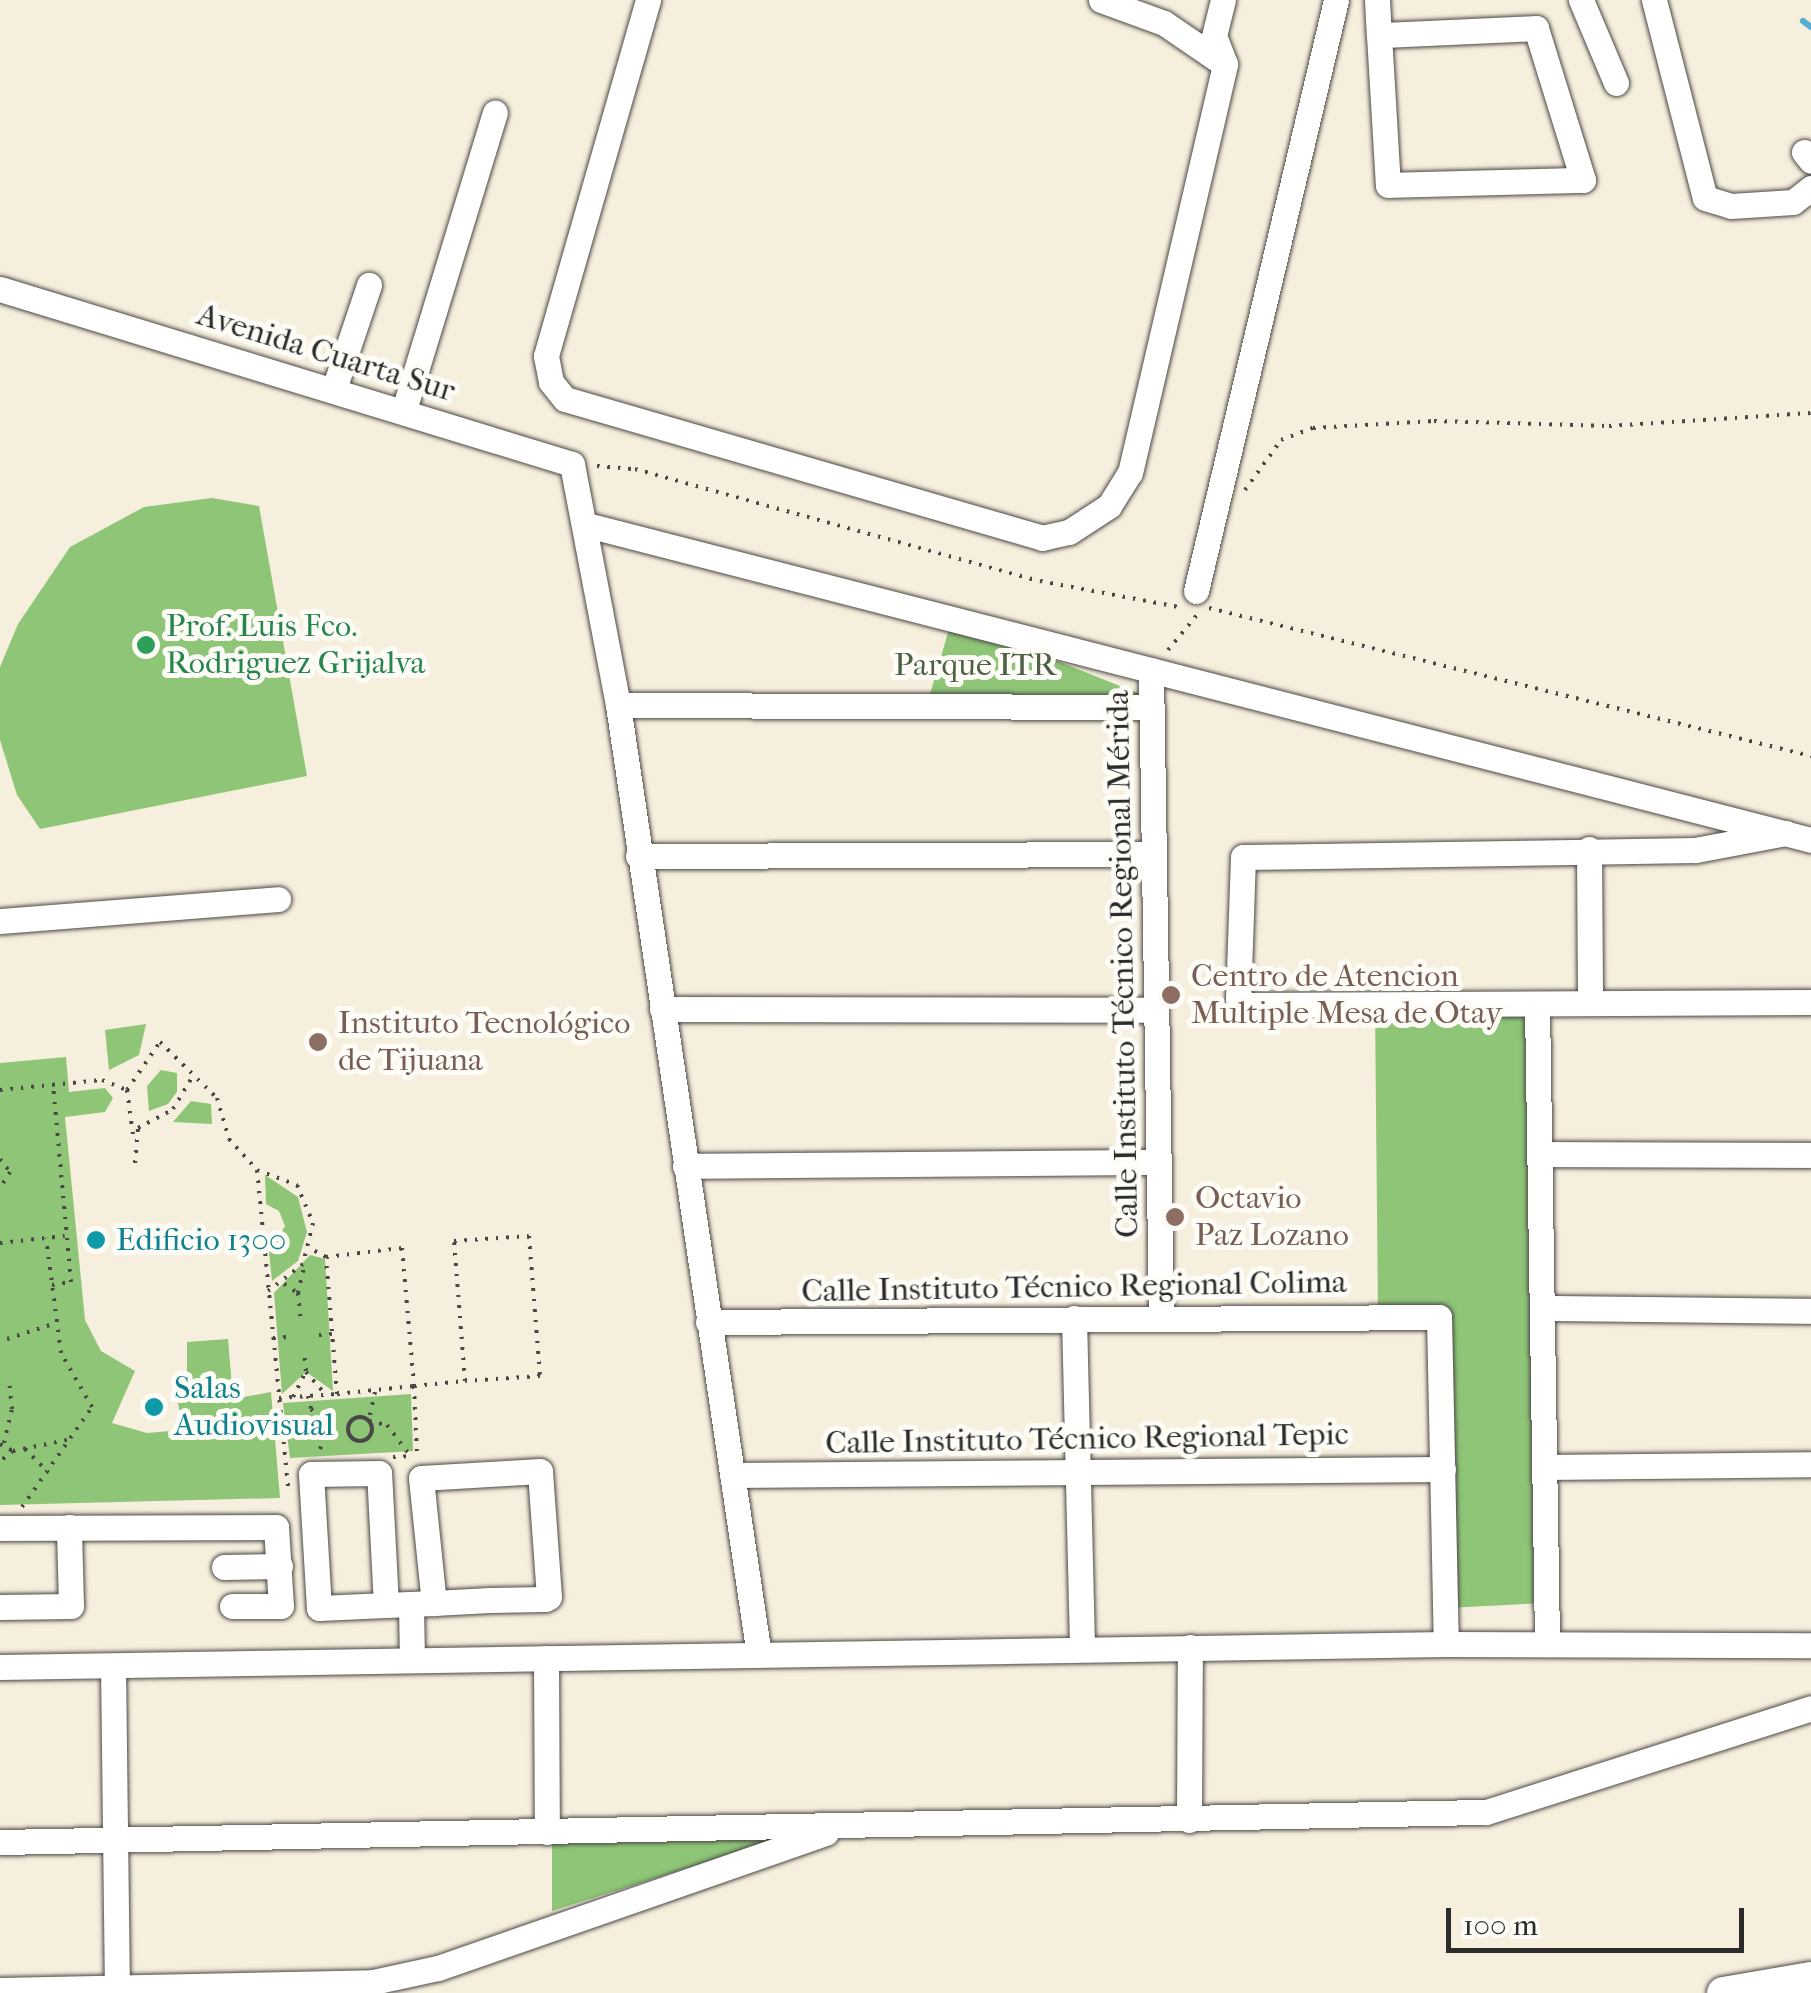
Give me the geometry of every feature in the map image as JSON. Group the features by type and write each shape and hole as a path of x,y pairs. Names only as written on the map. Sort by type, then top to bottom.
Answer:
{"main road":[{"path":"1724,1993 1811,1978"}],"street":[{"path":"648,0 546,356 551,382 566,399 1042,538 1068,532 1109,506 1130,473 1225,64 1214,36 1223,0"},
{"path":"1101,0 1164,23 1225,64"},
{"path":"1202,598 1336,0"},
{"path":"1377,0 1378,35 1388,185 1583,180 1536,28 1378,35"},
{"path":"1581,0 1616,83"},
{"path":"1654,0 1704,198 1731,206 1793,202 1811,188"},
{"path":"404,410 495,113"},
{"path":"334,389 369,285"},
{"name":"Avenida Cuarta Sur","path":"0,288 572,464"},
{"path":"572,464 587,525 618,705 760,1654"},
{"path":"587,525 1798,836"},
{"name":"Calle Instituto Técnico Regional Mérida","path":"1151,670 1161,1317"},
{"path":"618,705 1150,707"},
{"path":"1798,836 1718,849 1240,860 1243,1002 1811,1002"},
{"path":"1589,849 1590,1003"},
{"path":"638,856 1153,854"},
{"path":"0,921 278,900"},
{"path":"1537,1004 1547,1644"},
{"path":"662,1009 1156,1010"},
{"path":"1541,1154 1811,1155"},
{"path":"686,1166 1158,1162"},
{"path":"1543,1308 1811,1310"},
{"path":"1074,1318 1082,1649"},
{"name":"Calle Instituto Técnico Regional Colima","path":"708,1322 1440,1318 1443,1469"},
{"path":"1544,1467 1811,1464"},
{"path":"1443,1469 1446,1644"},
{"name":"Calle Instituto Técnico Regional Tepic","path":"732,1475 1443,1469"},
{"path":"410,1604 375,1471 309,1477 319,1608 410,1604 549,1598 540,1472 420,1478 410,1604 412,1660"},
{"path":"6,1518 69,1527 271,1526 279,1531 280,1607 232,1606"},
{"path":"0,1607 71,1606 69,1527"},
{"path":"224,1568 316,1589"},
{"path":"0,1667 1446,1644 1811,1645"},
{"path":"1189,1820 1190,1648"},
{"path":"546,1658 548,1832"},
{"path":"112,1666 117,1988"},
{"path":"0,1842 1189,1820 1508,1808 1811,1708"},
{"path":"0,1990 341,1989 438,1968 848,1826"}],"path":[{"path":"1242,498 1271,450 1313,428 1434,421 1609,426 1811,414"},
{"path":"572,464 635,470 1058,585 1164,607 1202,598 1811,756"},
{"path":"1151,670 1202,598"},
{"path":"135,1163 126,1090 160,1042 217,1098 230,1139 256,1170 289,1504"},
{"path":"134,1145 138,1128 173,1109 193,1075"},
{"path":"0,1090 102,1080 126,1090"},
{"path":"52,1284 72,1282 54,1085"},
{"path":"0,1159 10,1172 0,1188"},
{"path":"256,1170 288,1177 304,1194 314,1223 298,1293 302,1321"},
{"path":"0,1243 67,1236"},
{"path":"279,1398 540,1376 529,1236 454,1242 465,1382"},
{"path":"6,1518 22,1507 92,1407 69,1374 56,1322 46,1238"},
{"path":"308,1251 326,1256 402,1248 414,1386 414,1456 388,1425 358,1417 348,1428 331,1428 311,1409 308,1396"},
{"path":"268,1291 283,1283 308,1251"},
{"path":"326,1256 337,1394"},
{"path":"283,1283 298,1293"},
{"path":"7,1340 56,1322"},
{"path":"320,1335 332,1334"},
{"path":"273,1338 288,1337"},
{"path":"292,1397 306,1372 304,1352"},
{"path":"306,1372 326,1395"},
{"path":"9,1381 12,1413 2,1443 13,1451 70,1440"},
{"path":"348,1428 352,1439 364,1441 372,1432 369,1421 376,1392"},
{"path":"314,1460 331,1428"},
{"path":"25,1449 48,1472"},
{"path":"0,1461 10,1460 13,1451"},
{"path":"285,1464 299,1462"},
{"path":"22,1507 41,1507"}],"green space":[{"name":"Prof. Luis Fco. Rodriguez Grijalva","path":"212,498 259,506 307,776 40,829 17,795 0,740 0,667 18,624 70,547 144,507"},
{"name":"Parque ITR","path":"952,619 1150,698 928,701"},
{"path":"1536,1007 1543,1603 1447,1608 1445,1315 1378,1315 1375,1008"},
{"path":"146,1024 139,1055 109,1070 105,1030"},
{"path":"66,1057 69,1092 105,1088 113,1098 105,1112 65,1117 85,1320 101,1351 135,1371 112,1423 147,1433 183,1430 173,1376 187,1375 187,1342 228,1339 233,1399 271,1392 280,1498 0,1505 0,1063"},
{"path":"161,1070 177,1073 177,1092 168,1104 149,1111 147,1086"},
{"path":"191,1101 211,1104 212,1124 173,1122"},
{"path":"265,1175 298,1197 307,1232 298,1261 272,1281 269,1252 285,1226 279,1211 266,1204"},
{"path":"310,1255 325,1259 333,1391 306,1372 282,1394 274,1293"},
{"path":"411,1394 413,1451 290,1458 283,1403"},
{"path":"804,1831 552,1911 552,1838"}],"waterway":[{"path":"1803,21 1811,27"}],"place":[{"name":"Prof. Luis Fco. Rodriguez Grijalva","path":"146,645"},
{"name":"Centro de Atencion Multiple Mesa de Otay","path":"1171,995"},
{"name":"Instituto Tecnológico de Tijuana","path":"318,1042"},
{"name":"Octavio Paz Lozano","path":"1175,1217"},
{"name":"Edificio 1300","path":"96,1240"},
{"name":"Salas Audiovisual","path":"154,1407"}]}
